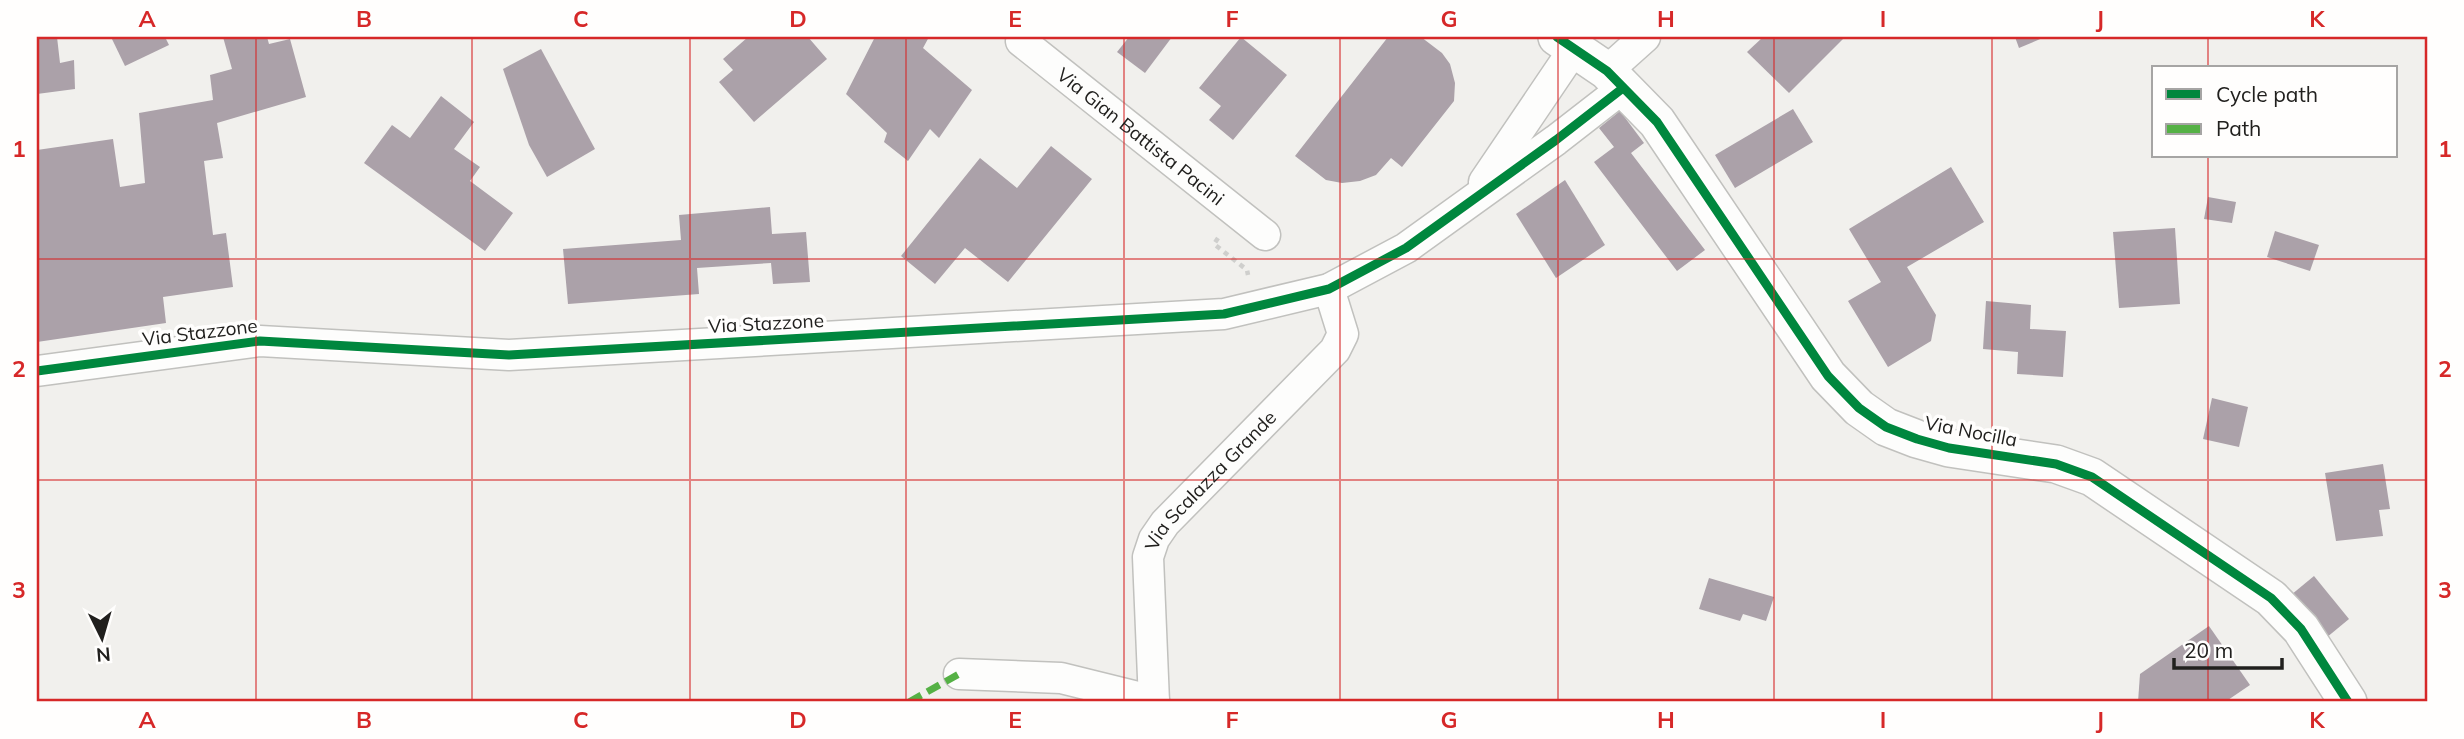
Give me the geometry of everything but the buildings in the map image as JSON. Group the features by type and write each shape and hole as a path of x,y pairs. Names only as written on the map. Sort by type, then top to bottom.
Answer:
{"street":[{"name":"Via Gian Battista Pacini","path":"1024,37 1021,41 1265,235"},
{"path":"1615,79 1645,37"},
{"path":"1472,201 1565,43"},
{"name":"Via Nocilla","path":"1565,43 1615,79 1657,122 1828,376 1859,408 1886,427 1917,439 1949,448 2056,464 2092,477 2271,598 2301,629 2348,702"},
{"name":"Via Stazzone","path":"37,371 260,341 509,355 1224,314 1329,289 1406,248 1472,201 1615,79"},
{"name":"Via Scalazza Grande","path":"1154,702 1148,557 1154,540 1165,523 1335,350 1343,334 1329,289"},
{"path":"959,674 1061,678 1154,702"}],"marked path":[{"path":"909,702 959,674"}],"cycle path":[{"path":"1557,37 1607,71 1657,122 1828,376 1859,408 1886,427 1917,439 1949,448 2056,464 2092,477 2271,598 2301,629 2348,702"},
{"path":"37,371 260,341 509,355 1224,314 1329,289 1406,248 1623,88"}]}
